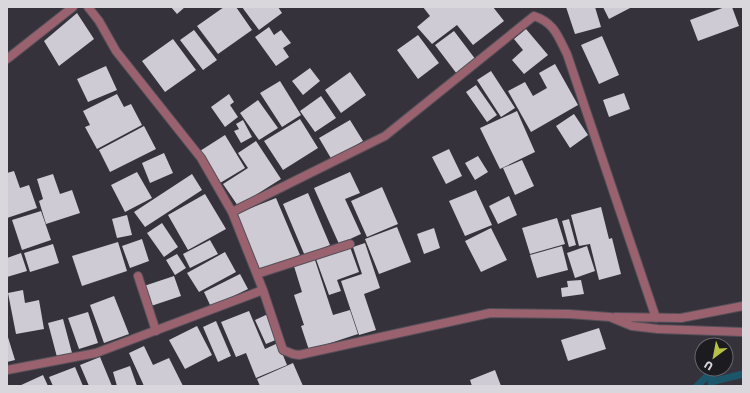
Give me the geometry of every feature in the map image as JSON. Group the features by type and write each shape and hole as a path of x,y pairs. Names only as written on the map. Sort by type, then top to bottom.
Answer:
{"street":[{"path":"7,59 73,7"},
{"path":"88,7 99,20 116,51 201,158 232,212 258,274 283,350 299,355 490,313 680,318 743,306"},
{"path":"232,212 384,136 534,16 553,26 567,54 656,318"},
{"path":"258,274 350,244"},
{"path":"138,276 156,330"},
{"path":"7,370 96,353 263,290"},
{"path":"610,317 632,326 658,329 743,332"}],"building":[{"path":"171,7 185,7 177,14"},
{"path":"224,7 236,7 252,30 218,54 197,26"},
{"path":"242,7 278,7 282,13 259,30"},
{"path":"423,7 493,7 504,21 473,45 457,25 432,44 417,27 430,16"},
{"path":"566,7 595,7 601,27 575,34"},
{"path":"603,7 632,7 609,19"},
{"path":"725,7 732,7 739,26 698,41 690,20"},
{"path":"77,13 94,39 59,66 44,41"},
{"path":"269,27 274,35 281,30 291,43 283,48 289,57 276,66 255,37"},
{"path":"526,29 548,55 524,74 512,60 523,50 514,39"},
{"path":"194,30 217,60 203,70 180,40"},
{"path":"454,31 476,60 457,74 435,45"},
{"path":"418,35 439,63 418,79 397,50"},
{"path":"602,36 619,75 599,84 581,45"},
{"path":"173,39 196,70 165,92 142,61"},
{"path":"555,64 578,105 531,132 508,91 525,82 533,96 547,88 539,73"},
{"path":"106,66 117,90 88,102 77,79"},
{"path":"310,68 320,81 303,95 292,81"},
{"path":"491,71 515,108 501,117 477,80"},
{"path":"350,72 366,95 341,113 325,90"},
{"path":"280,81 301,115 282,127 260,93"},
{"path":"476,85 497,115 487,122 466,92"},
{"path":"624,93 630,109 609,117 603,100"},
{"path":"117,94 124,107 131,104 142,125 97,149 85,127 90,125 83,111"},
{"path":"229,94 234,102 230,105 238,117 225,127 211,107"},
{"path":"321,96 336,118 315,132 300,111"},
{"path":"258,100 278,128 259,140 240,113"},
{"path":"517,111 535,152 500,169 480,128"},
{"path":"574,114 588,135 570,148 556,126"},
{"path":"300,119 318,148 283,170 264,141"},
{"path":"243,120 252,137 241,143 234,131 239,129 236,124"},
{"path":"350,120 363,141 332,160 319,138"},
{"path":"144,126 156,149 110,172 99,150"},
{"path":"225,135 245,168 220,183 200,151"},
{"path":"256,141 281,179 238,206 223,184 248,168 238,153"},
{"path":"449,149 462,176 446,184 432,157"},
{"path":"164,153 173,173 150,183 142,163"},
{"path":"478,156 488,172 475,180 465,163"},
{"path":"522,160 534,186 515,195 503,168"},
{"path":"14,171 20,188 29,185 37,208 7,218 7,173"},
{"path":"137,172 152,198 125,212 111,185"},
{"path":"350,172 360,193 345,199 361,234 339,244 314,188"},
{"path":"53,174 60,194 72,190 80,213 46,224 39,201 43,199 37,179"},
{"path":"192,174 202,190 145,227 134,212"},
{"path":"382,187 398,224 367,237 351,201"},
{"path":"476,190 492,225 465,236 449,201"},
{"path":"308,193 330,245 305,256 283,204"},
{"path":"205,194 226,229 188,250 168,215"},
{"path":"509,196 517,215 498,224 489,206"},
{"path":"276,198 300,255 261,272 236,214"},
{"path":"601,207 609,239 612,238 621,274 599,280 590,244 579,246 571,215"},
{"path":"41,211 51,240 22,250 12,220"},
{"path":"127,215 132,235 117,238 112,219"},
{"path":"557,218 565,244 530,254 522,228"},
{"path":"569,219 576,245 569,247 562,221"},
{"path":"162,223 178,247 164,257 147,233"},
{"path":"397,227 411,262 379,274 365,239"},
{"path":"434,228 440,248 424,254 417,234"},
{"path":"491,228 507,260 481,272 465,241"},
{"path":"142,239 149,261 130,268 122,246"},
{"path":"210,240 218,254 190,268 183,254"},
{"path":"118,242 127,271 82,286 72,256"},
{"path":"365,243 380,288 364,294 376,330 359,335 341,281 362,274 353,247"},
{"path":"53,244 59,263 30,272 24,253"},
{"path":"562,246 568,270 537,278 530,255"},
{"path":"587,246 595,271 575,278 567,253"},
{"path":"350,247 359,272 337,280 341,291 329,295 316,259"},
{"path":"225,252 236,272 199,292 187,273"},
{"path":"21,253 27,271 7,277 7,258"},
{"path":"177,254 186,268 175,275 166,260"},
{"path":"314,257 333,315 350,310 358,334 309,350 301,326 304,325 294,295 302,292 293,263"},
{"path":"240,274 248,289 211,307 204,292"},
{"path":"174,276 181,296 151,306 144,286"},
{"path":"581,280 584,294 562,297 561,288 568,287 567,281"},
{"path":"23,290 25,303 39,300 44,329 16,334 8,293"},
{"path":"114,296 129,334 104,343 90,305"},
{"path":"249,311 265,349 278,343 287,365 256,378 246,353 236,357 221,322"},
{"path":"88,312 98,343 79,349 68,318"},
{"path":"268,314 278,339 266,344 255,320"},
{"path":"63,319 72,353 57,357 48,323"},
{"path":"216,321 231,356 218,362 203,327"},
{"path":"197,326 212,355 185,369 169,340"},
{"path":"599,328 606,349 568,361 561,340"},
{"path":"7,334 15,360 7,362"},
{"path":"144,346 153,365 169,358 183,386 144,386 129,353"},
{"path":"100,357 112,386 89,386 80,365"},
{"path":"293,363 303,386 260,386 257,379"},
{"path":"130,366 137,386 117,386 113,372"},
{"path":"75,367 83,386 53,386 49,377"},
{"path":"495,370 501,386 472,386 470,380"},
{"path":"43,375 48,386 19,386"}],"waterway":[{"path":"697,386 712,371 711,382 743,374"}]}
